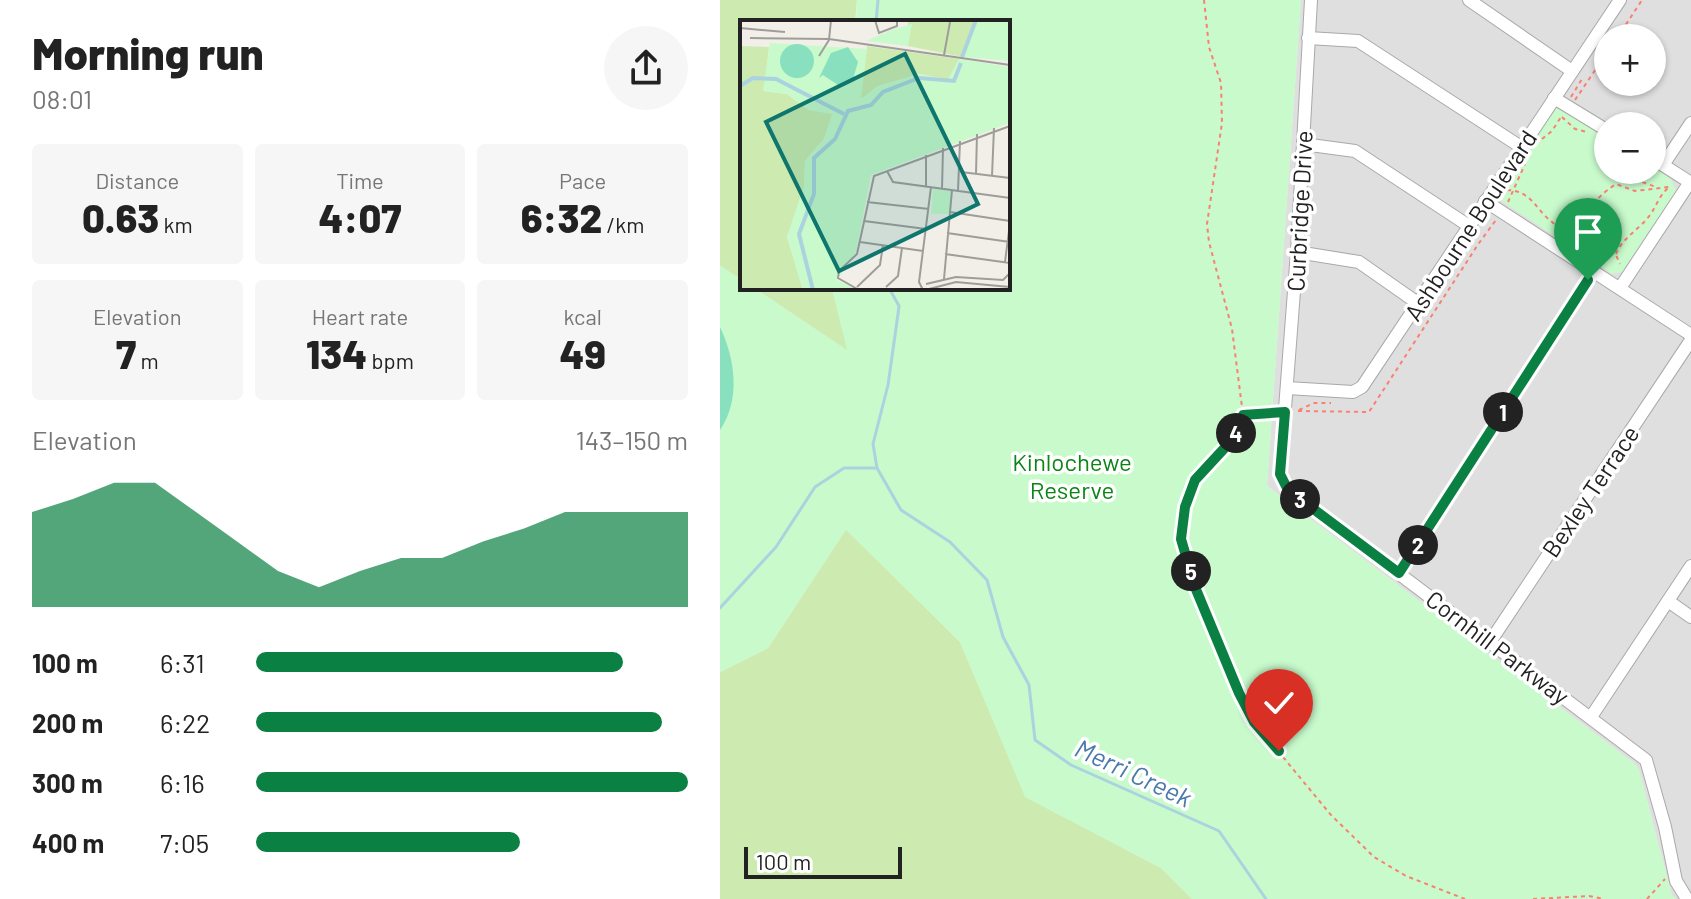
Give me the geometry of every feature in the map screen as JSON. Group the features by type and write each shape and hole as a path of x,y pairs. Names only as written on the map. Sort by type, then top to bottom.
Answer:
{"street":[{"name":"Curbridge Drive","path":"1289,415 1287,388 1311,0"},
{"name":"Ashbourne Boulevard","path":"1287,388 1353,392 1362,387 1620,0"},
{"path":"1477,2 1572,71"},
{"path":"1308,38 1358,41 1521,147"},
{"path":"1554,98 1594,123"},
{"path":"1666,152 1691,123"},
{"path":"1303,144 1355,151 1469,226"},
{"path":"1620,288 1690,183 1666,166"},
{"path":"1485,201 1594,270 1691,337"},
{"path":"1297,252 1359,262 1419,304"},
{"path":"1399,573 1594,270"},
{"name":"Bexley Terrace","path":"1490,642 1691,337"},
{"name":"Cornhill Parkway","path":"1289,415 1280,474 1288,490 1636,750 1649,766 1676,881 1687,899"},
{"path":"1591,717 1691,566"},
{"path":"1668,601 1691,617"}],"path":[{"path":"1204,0 1209,47 1221,83 1222,123 1207,224 1232,329 1243,415 1232,440 1195,480 1185,507 1181,539 1195,587 1223,658 1254,722 1331,815 1374,857 1406,876 1465,899"},
{"path":"1626,24 1642,0"},
{"path":"1536,144 1552,131 1594,72"},
{"path":"1243,415 1369,412 1479,243 1502,213 1527,161"},
{"path":"1616,255 1603,250 1592,210 1598,196 1616,184 1635,191 1669,187 1660,196 1650,216 1621,244 1616,255 1619,263 1631,271"},
{"path":"1648,184 1657,187"},
{"path":"1508,190 1530,196 1552,222 1584,238 1600,238"},
{"path":"1533,899 1576,896 1604,899"}],"shaded area":[{"path":"1301,0 1691,0 1691,899 1672,896 1639,770 1634,763 1267,486"}],"green space":[{"path":"720,0 857,0 855,20 740,20 740,279 720,266"},
{"name":"Kinlochewe Reserve","path":"857,0 1301,0 1267,486 1634,763 1639,770 1672,896 1676,899 1192,899 1161,868 1025,797 960,642 846,530 768,648 720,672 720,266 740,279 740,290 757,290 847,350 832,290 1010,290 1010,20 856,20"},
{"path":"1552,108 1563,108 1594,128 1594,184 1666,184 1666,176 1676,191 1622,272 1612,274 1500,200 1499,190"},
{"path":"757,290 833,290 848,351"},
{"path":"720,327 734,379 731,405 720,430"},
{"path":"846,529 960,642 1026,797 1161,868 1192,899 720,899 720,672 768,648"}],"waterway":[{"name":"Merri Creek","path":"876,20 878,0"},
{"name":"Merri Creek","path":"890,290 899,306 888,385 873,444 877,468 901,510 950,542 987,580 1003,637 1029,685 1035,740 1071,765 1219,831 1266,899"},
{"path":"720,608 776,547 815,487 844,468 877,468"}],"route":[{"path":"1279,751 1254,722 1223,658 1195,587 1181,539 1185,507 1195,480 1232,440 1243,415 1285,412 1280,474 1288,490 1399,573 1588,280"}]}
